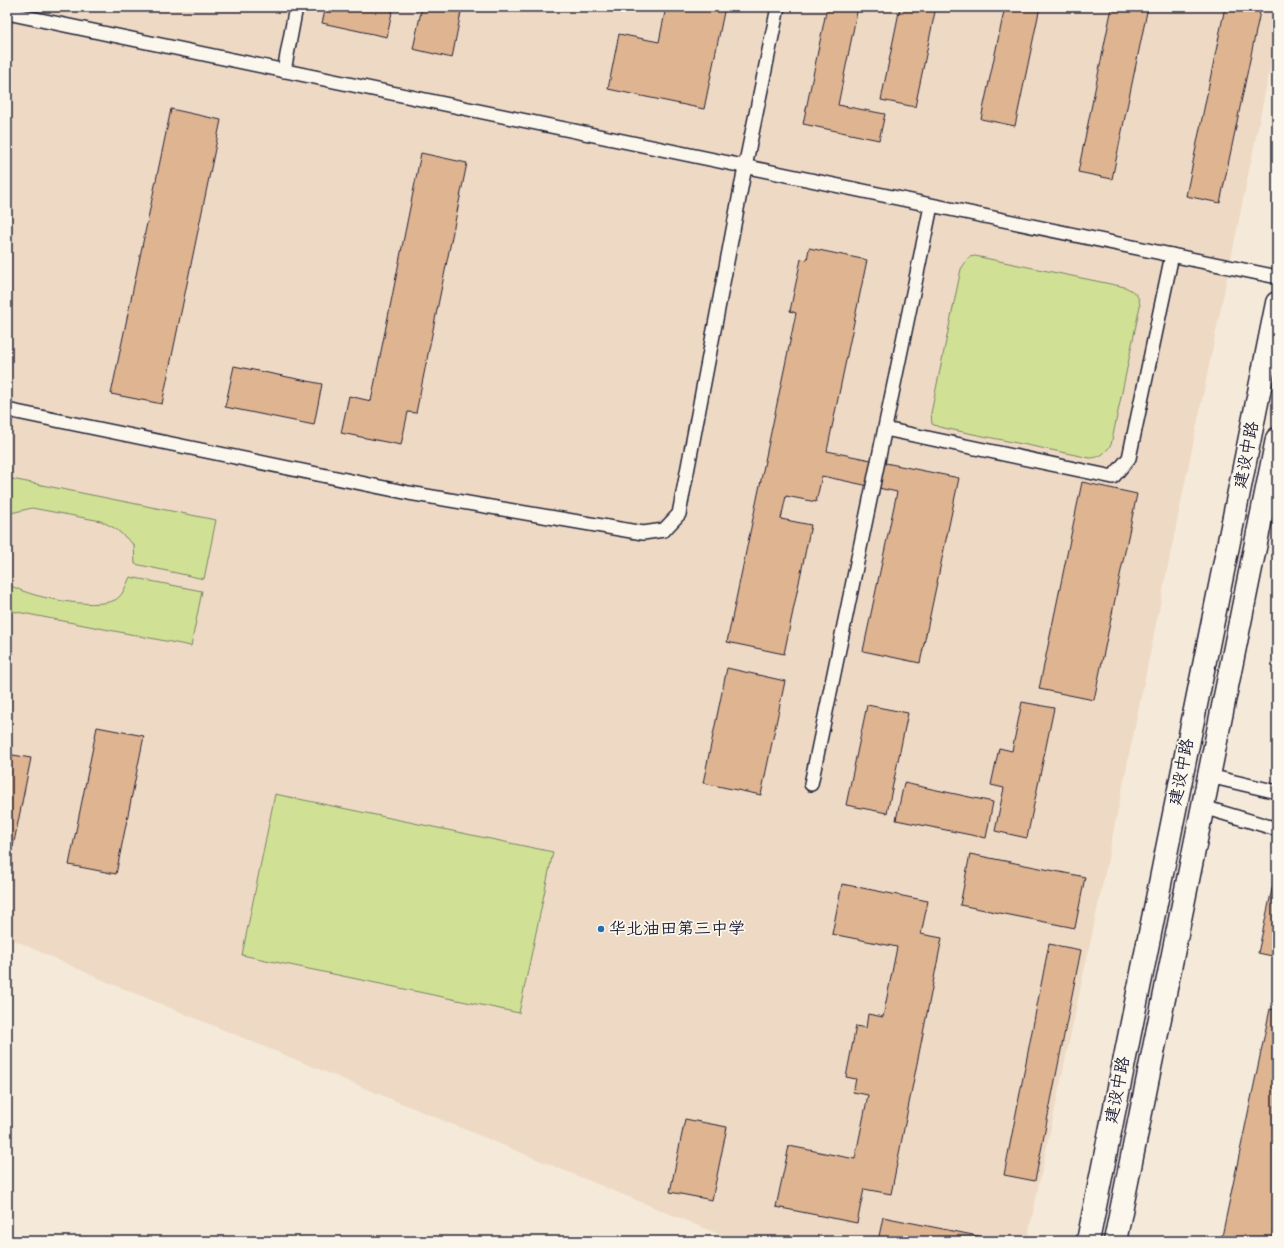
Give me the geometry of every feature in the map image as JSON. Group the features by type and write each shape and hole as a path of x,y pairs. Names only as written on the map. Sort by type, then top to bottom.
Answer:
{"main road":[{"name":"建设中路","path":"1088,1241 1277,303"},
{"name":"建设中路","path":"1115,1241 1277,439"}],"lane":[{"path":"284,71 296,7"},
{"path":"7,410 409,493 643,533 664,530 679,514 745,167 778,7"},
{"path":"7,13 1277,277"},
{"path":"811,784 931,206"},
{"path":"885,430 1113,477 1129,458 1172,255"},
{"path":"1209,776 1277,792"},
{"path":"1202,807 1277,828"}],"shaded area":[{"path":"7,7 1277,7 1277,35 1104,878 1027,1241 771,1241 760,1237 758,1241 735,1241 100,979 7,937"}],"green space":[{"path":"975,256 1125,287 1134,292 1139,299 1140,306 1111,445 1102,454 1097,457 1090,458 939,427 932,424 931,413 961,269 969,257"},
{"path":"7,478 216,520 204,579 135,564 134,545 116,529 101,521 32,508 7,514"},
{"path":"130,577 202,591 191,646 7,610 7,583 29,593 44,597 76,603 92,604 105,603 118,598 124,590"},
{"path":"275,794 553,852 519,1013 242,955"}],"building":[{"path":"326,7 393,7 387,37 322,23"},
{"path":"422,7 462,7 452,58 413,49"},
{"path":"666,7 725,7 704,109 608,89 619,34 659,42"},
{"path":"827,7 858,7 838,105 885,114 879,140 803,124"},
{"path":"900,7 936,7 915,107 881,100"},
{"path":"1005,7 1040,7 1015,126 981,119"},
{"path":"1112,7 1148,7 1112,179 1078,172"},
{"path":"1225,7 1261,7 1220,203 1186,196"},
{"path":"171,109 221,120 162,404 111,394"},
{"path":"421,153 467,163 416,413 408,412 401,445 341,433 349,396 371,401"},
{"path":"809,248 867,260 827,451 959,478 920,663 863,651 897,492 822,476 816,502 786,496 781,519 811,525 784,654 727,642 796,313 790,311 801,259 807,260"},
{"path":"234,366 322,384 314,425 225,407"},
{"path":"1082,482 1137,494 1094,700 1039,689"},
{"path":"727,668 785,681 761,795 703,783"},
{"path":"1022,702 1054,708 1027,838 995,831 1004,788 991,785 999,748 1012,751"},
{"path":"867,705 908,713 887,813 846,805"},
{"path":"97,727 144,736 116,874 69,865"},
{"path":"7,754 31,758 13,847 7,845"},
{"path":"904,783 993,802 986,838 896,820"},
{"path":"970,854 1085,877 1075,928 960,905"},
{"path":"1277,866 1277,957 1258,953"},
{"path":"842,884 928,901 921,934 942,938 891,1194 864,1189 857,1223 776,1207 789,1146 855,1159 868,1095 853,1092 856,1079 846,1077 856,1026 866,1028 868,1014 883,1017 897,947 832,934"},
{"path":"1049,944 1081,950 1035,1181 1004,1175"},
{"path":"1270,1009 1277,1010 1277,1211 1271,1241 1221,1241"},
{"path":"685,1119 727,1127 712,1200 670,1192"},
{"path":"883,1217 1003,1241 878,1241"}],"place":[{"name":"华北油田第三中学","path":"601,929"}]}
